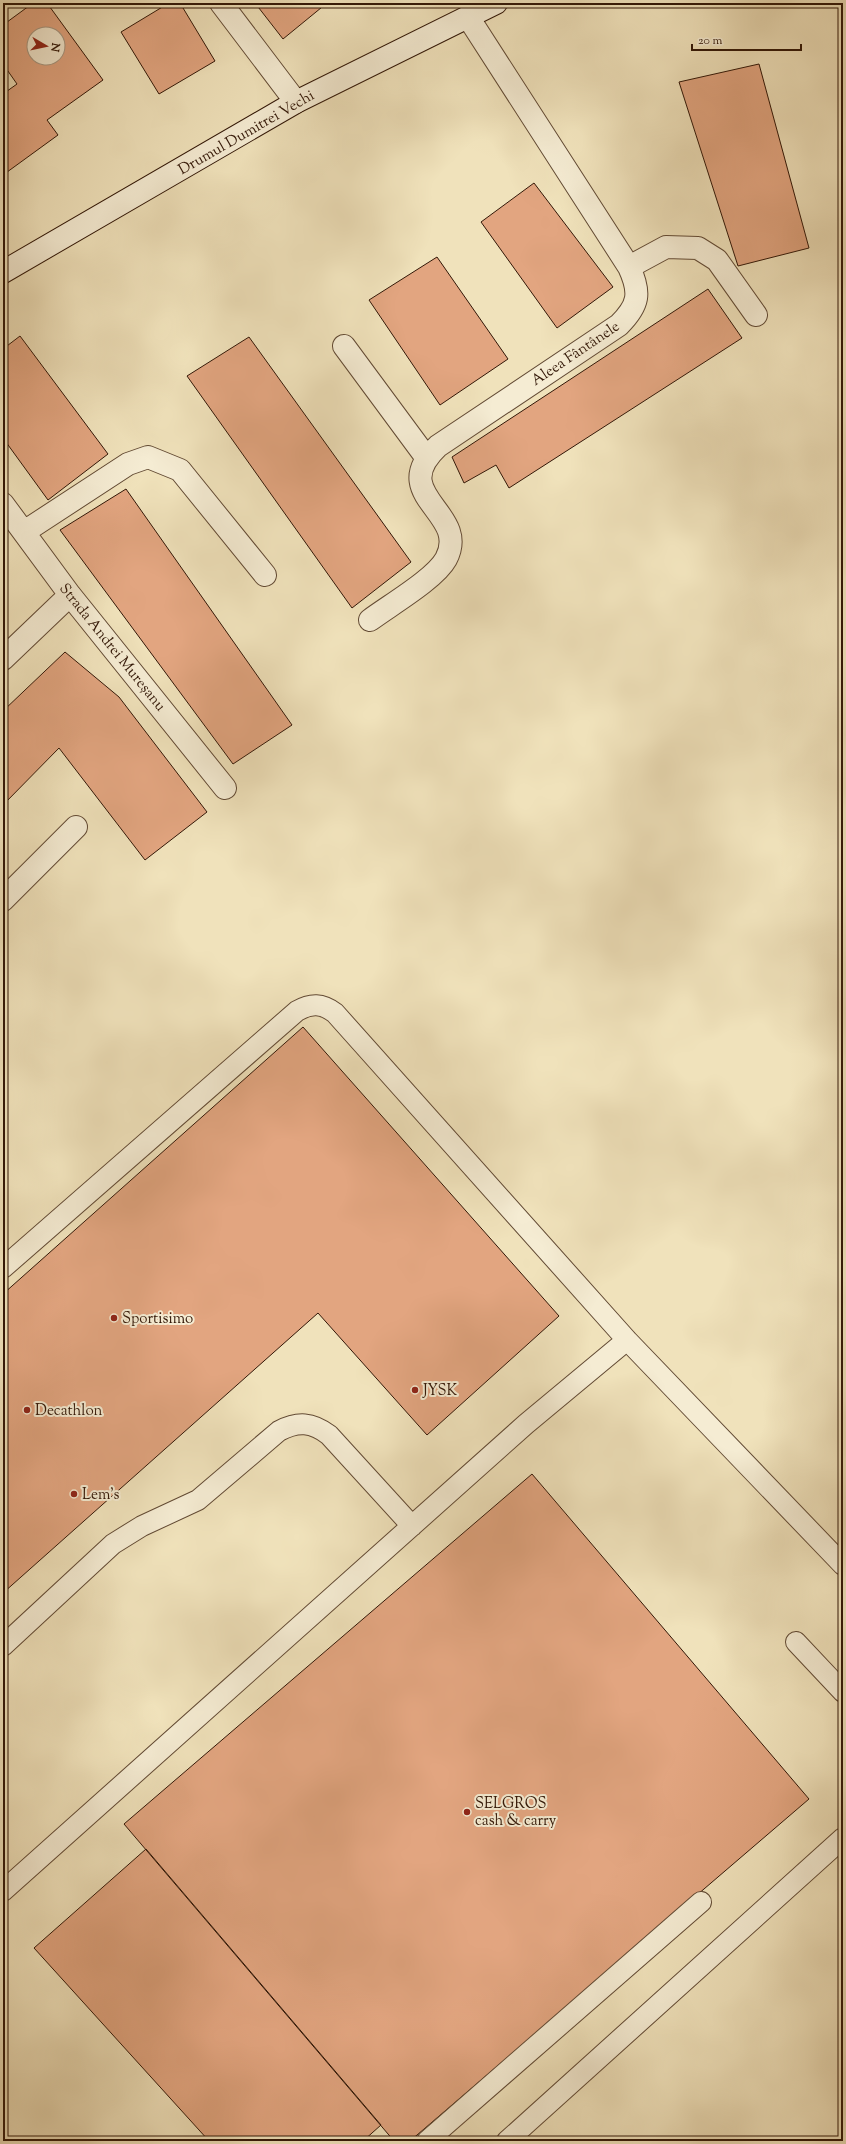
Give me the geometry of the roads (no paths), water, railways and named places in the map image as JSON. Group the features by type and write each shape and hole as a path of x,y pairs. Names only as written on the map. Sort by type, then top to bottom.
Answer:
{"street":[{"path":"221,3 296,102"},
{"name":"Drumul Dumitrei Vechi","path":"3,272 296,102 496,3"},
{"name":"Aleea Fântânele","path":"426,457 438,446 619,325 632,312 636,298 637,283 629,267 468,17"},
{"path":"629,267 666,247 698,248 717,260 756,316"},
{"path":"344,346 426,457 420,476 423,492 444,519 448,529 450,544 446,558 437,570 370,620"},
{"path":"24,532 128,464 148,457 180,470 265,575"},
{"name":"Strada Andrei Mureșanu","path":"3,504 70,595 225,788"},
{"path":"3,659 70,595"},
{"path":"3,900 76,827"}],"lane":[{"path":"3,1268 297,1011 306,1006 317,1005 327,1007 335,1013 627,1340 843,1566"},
{"path":"3,1891 526,1424 627,1340"},
{"path":"3,1646 113,1544 137,1528 198,1500 279,1431 291,1424 304,1423 318,1427 329,1435 412,1526"},
{"path":"796,1642 843,1692"},
{"path":"507,2141 843,1838"},
{"path":"427,2141 701,1902"}],"place":[{"name":"Sportisimo","path":"114,1318"},
{"name":"JYSK","path":"415,1390"},
{"name":"Decathlon","path":"27,1410"},
{"name":"Lem's","path":"74,1494"},
{"name":"SELGROS cash & carry","path":"467,1812"}]}
